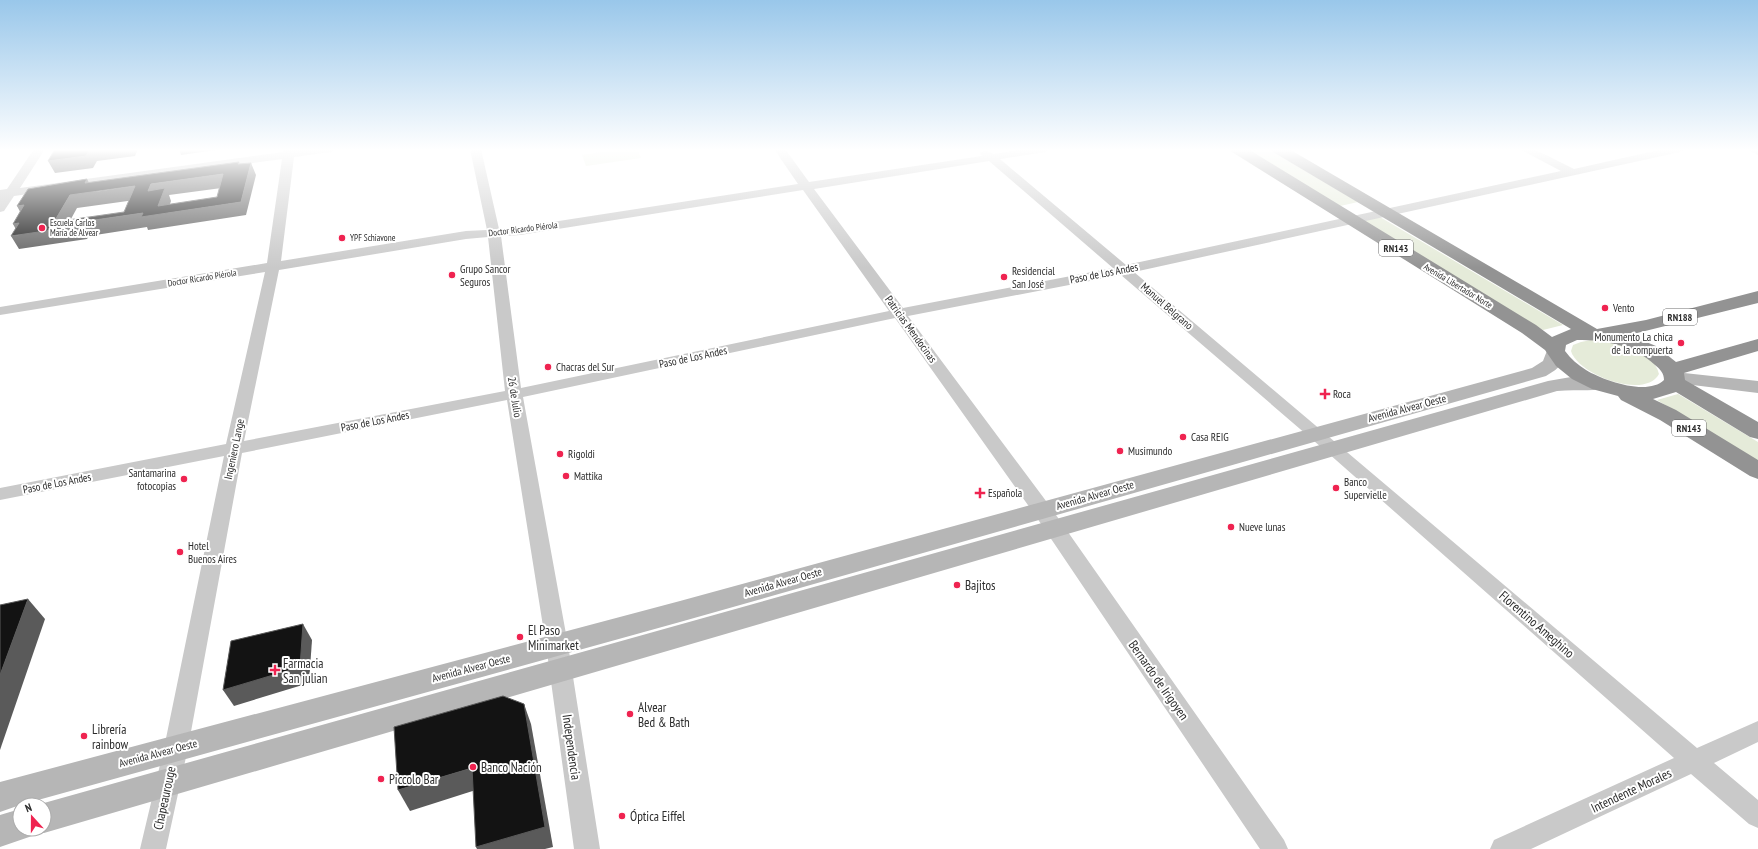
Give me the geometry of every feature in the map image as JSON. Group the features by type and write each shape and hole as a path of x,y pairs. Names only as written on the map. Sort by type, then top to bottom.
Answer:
{"highway":[{"name":"Avenida Libertador Norte","path":"1300,189 1529,329 1555,350"},
{"name":"RN143","path":"1344,189 1597,334"},
{"name":"RN188","path":"1597,334 1648,326 1758,297"},
{"name":"RN143","path":"1758,432 1673,377 1659,357 1639,346 1624,340 1597,334 1576,334 1563,338 1556,343 1555,350 1564,363 1580,376 1608,387 1668,415 1758,471"},
{"path":"1673,377 1757,346"},
{"name":"RN143","path":"1608,387 1638,394 1655,393 1667,389 1673,377"}],"main road":[{"name":"Avenida Alvear Oeste","path":"1325,441 1539,372 1552,364 1555,350"},
{"path":"1673,377 1758,387"},
{"name":"Avenida Alvear Oeste","path":"52,816 168,782 559,658 1325,441 1555,385 1571,383 1608,387"},
{"name":"Avenida Alvear Oeste","path":"0,797 176,748 559,658"},
{"path":"0,831 12,828"}],"street":[{"path":"0,208 5,193 35,189"},
{"name":"Ingeniero Lange","path":"176,748 234,448 273,267 283,189"},
{"name":"26 de Julio","path":"484,189 494,233 514,394 559,658"},
{"name":"Doctor Ricardo Piérola","path":"0,311 466,235 520,231 802,189"},
{"name":"Patricias Mendocinas","path":"806,189 900,313 1048,519"},
{"name":"Manuel Belgrano","path":"1028,189 1325,441"},
{"name":"Paso de Los Andes","path":"0,494 514,394 900,313 1124,270 1496,189"},
{"name":"Florentino Ameghino","path":"1325,441 1758,816"},
{"name":"Bernardo de Irigoyen","path":"1048,519 1276,849"},
{"name":"Independencia","path":"559,658 587,849"},
{"name":"Intendente Morales","path":"1503,849 1758,731"},
{"name":"Chapeaurouge","path":"153,849 176,748"}],"green space":[{"path":"1312,189 1335,189 1358,202 1340,206"},
{"path":"1380,217 1563,325 1543,330 1363,221"},
{"path":"1591,340 1621,345 1641,353 1649,358 1655,365 1659,374 1651,381 1640,385 1612,381 1598,376 1576,360 1571,351 1573,345"},
{"path":"1678,394 1758,442 1758,462 1657,400"}],"building":[{"path":"28,189 116,189 70,195 54,222 124,212 134,189 149,189 148,191 165,189 158,206 217,197 219,189 244,189 241,202 141,217 143,213 81,222 80,226 11,236 19,223 13,224 24,205 17,206"},
{"path":"28,599 0,675 0,605"},
{"path":"303,624 300,667 223,690 231,641"},
{"name":"Banco Nación","path":"503,696 524,704 545,827 476,847 472,768 398,790 394,727"}],"place":[{"name":"Escuela Carlos María de Alvear","path":"42,228"},
{"name":"YPF Schiavone","path":"342,238"},
{"name":"Grupo Sancor Seguros","path":"452,275"},
{"name":"Residencial San José","path":"1004,277"},
{"name":"Vento","path":"1605,308"},
{"name":"Monumento La chica de la compuerta","path":"1681,343"},
{"name":"Chacras del Sur","path":"548,367"},
{"name":"Roca","path":"1325,394"},
{"name":"Casa REIG","path":"1183,437"},
{"name":"Musimundo","path":"1120,451"},
{"name":"Rigoldi","path":"560,454"},
{"name":"Mattika","path":"566,476"},
{"name":"Santamarina fotocopias","path":"184,479"},
{"name":"Banco Supervielle","path":"1336,488"},
{"name":"Española","path":"980,493"},
{"name":"Nueve lunas","path":"1231,527"},
{"name":"Hotel Buenos Aires","path":"180,552"},
{"name":"Bajitos","path":"957,585"},
{"name":"El Paso Minimarket","path":"520,637"},
{"name":"Farmacia San julian","path":"275,670"},
{"name":"Alvear Bed & Bath","path":"630,714"},
{"name":"Librería rainbow","path":"84,736"},
{"name":"Banco Nación","path":"473,767"},
{"name":"Piccolo Bar","path":"381,779"},
{"name":"Óptica Eiffel","path":"622,816"}]}
